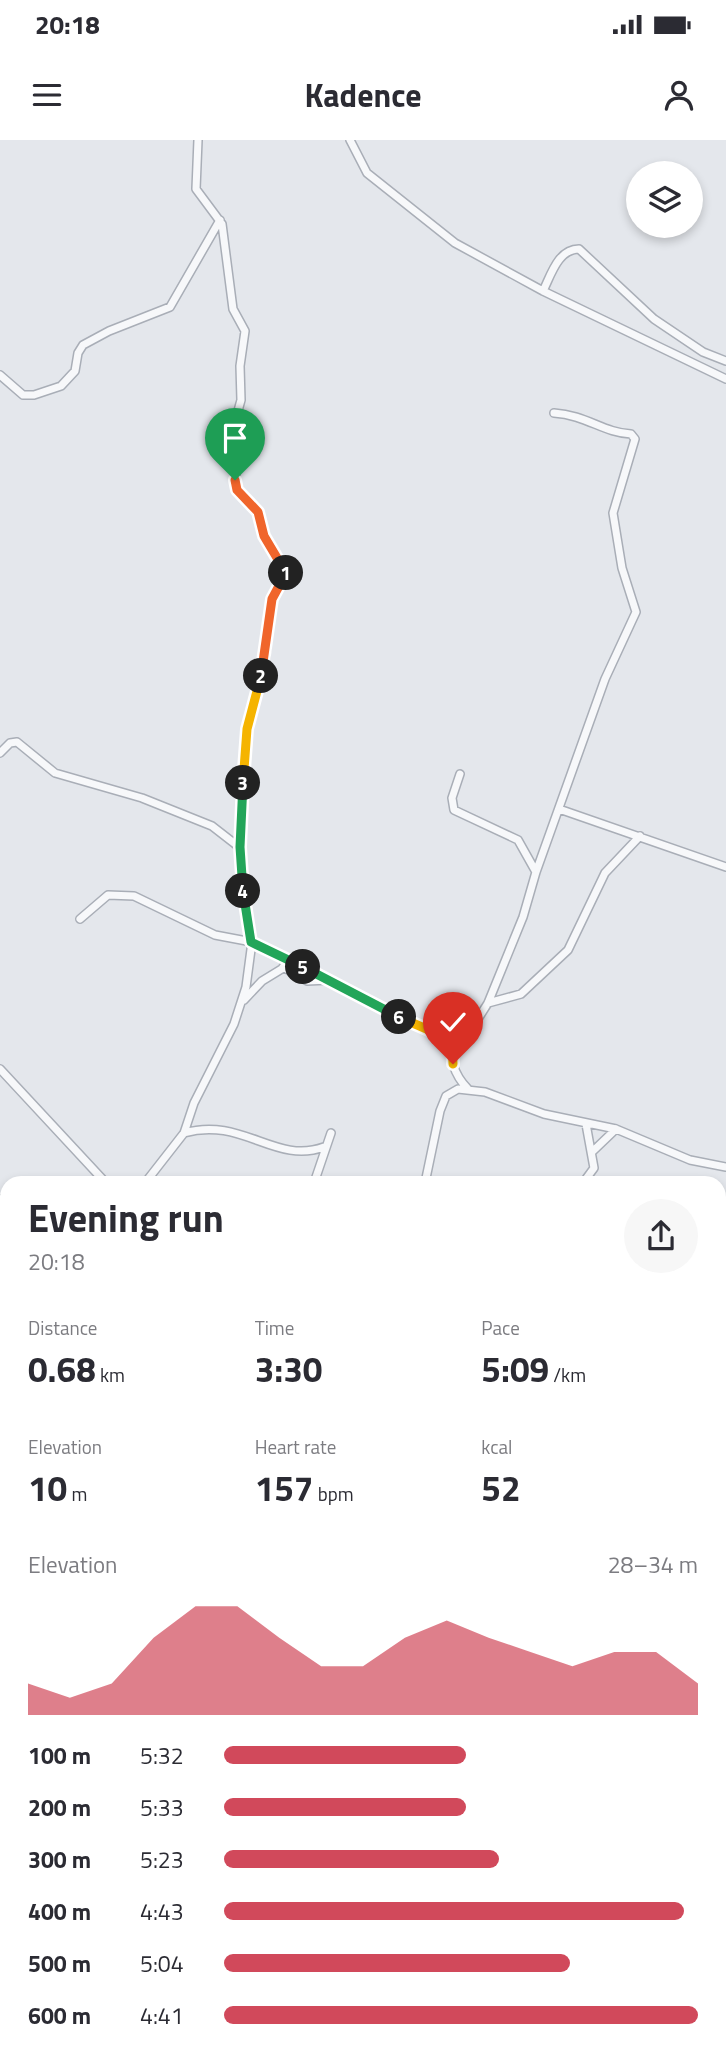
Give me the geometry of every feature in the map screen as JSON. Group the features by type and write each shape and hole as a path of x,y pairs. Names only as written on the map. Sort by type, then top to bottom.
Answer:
{"street":[{"path":"150,1176 184,1133 194,1103 227,1041 241,1003 251,942 246,919 240,847 247,729 265,661 272,599 286,575 284,565 264,536 258,512 236,486 236,418 241,400 240,366 245,331 233,309 224,230 220,220 196,189 198,140"},
{"path":"350,140 367,173 440,233 543,291 726,379"},
{"path":"0,376 23,395 34,395 61,386 75,371 78,353 83,345 109,331 170,307 220,220"},
{"path":"543,291 566,251 579,249 654,319 703,352 726,360"},
{"path":"80,919 108,895 125,893 173,912 215,934 251,942 380,1008 438,1034 455,1037 476,1023 488,1003 523,917 536,872 605,679 636,612 620,560 612,513 635,444 631,434 617,434 594,421 554,413"},
{"path":"0,753 10,743 17,742 55,773 111,787 212,826 240,847"},
{"path":"460,774 452,797 454,810 518,840 536,872"},
{"path":"559,809 726,867"},
{"path":"488,1003 521,993 564,955 575,940 611,864 640,836"},
{"path":"241,1003 262,981 293,962"},
{"path":"283,967 307,981 329,980"},
{"path":"455,1037 453,1055 456,1077 468,1088 586,1124 616,1129 682,1157 726,1167"},
{"path":"0,1069 99,1176"},
{"path":"426,1176 433,1135 443,1101 450,1092 468,1088"},
{"path":"586,1124 593,1151 593,1173 590,1176"},
{"path":"184,1133 214,1128 295,1152 324,1147"},
{"path":"593,1151 616,1129"},
{"path":"316,1176 331,1133"}],"route":[{"path":"235,480 237,490 258,512 264,536 284,565 286,575 272,599 265,661 246,738 240,847 241,878 251,942 380,1008 438,1034 455,1037 452,1042 453,1064"}]}
